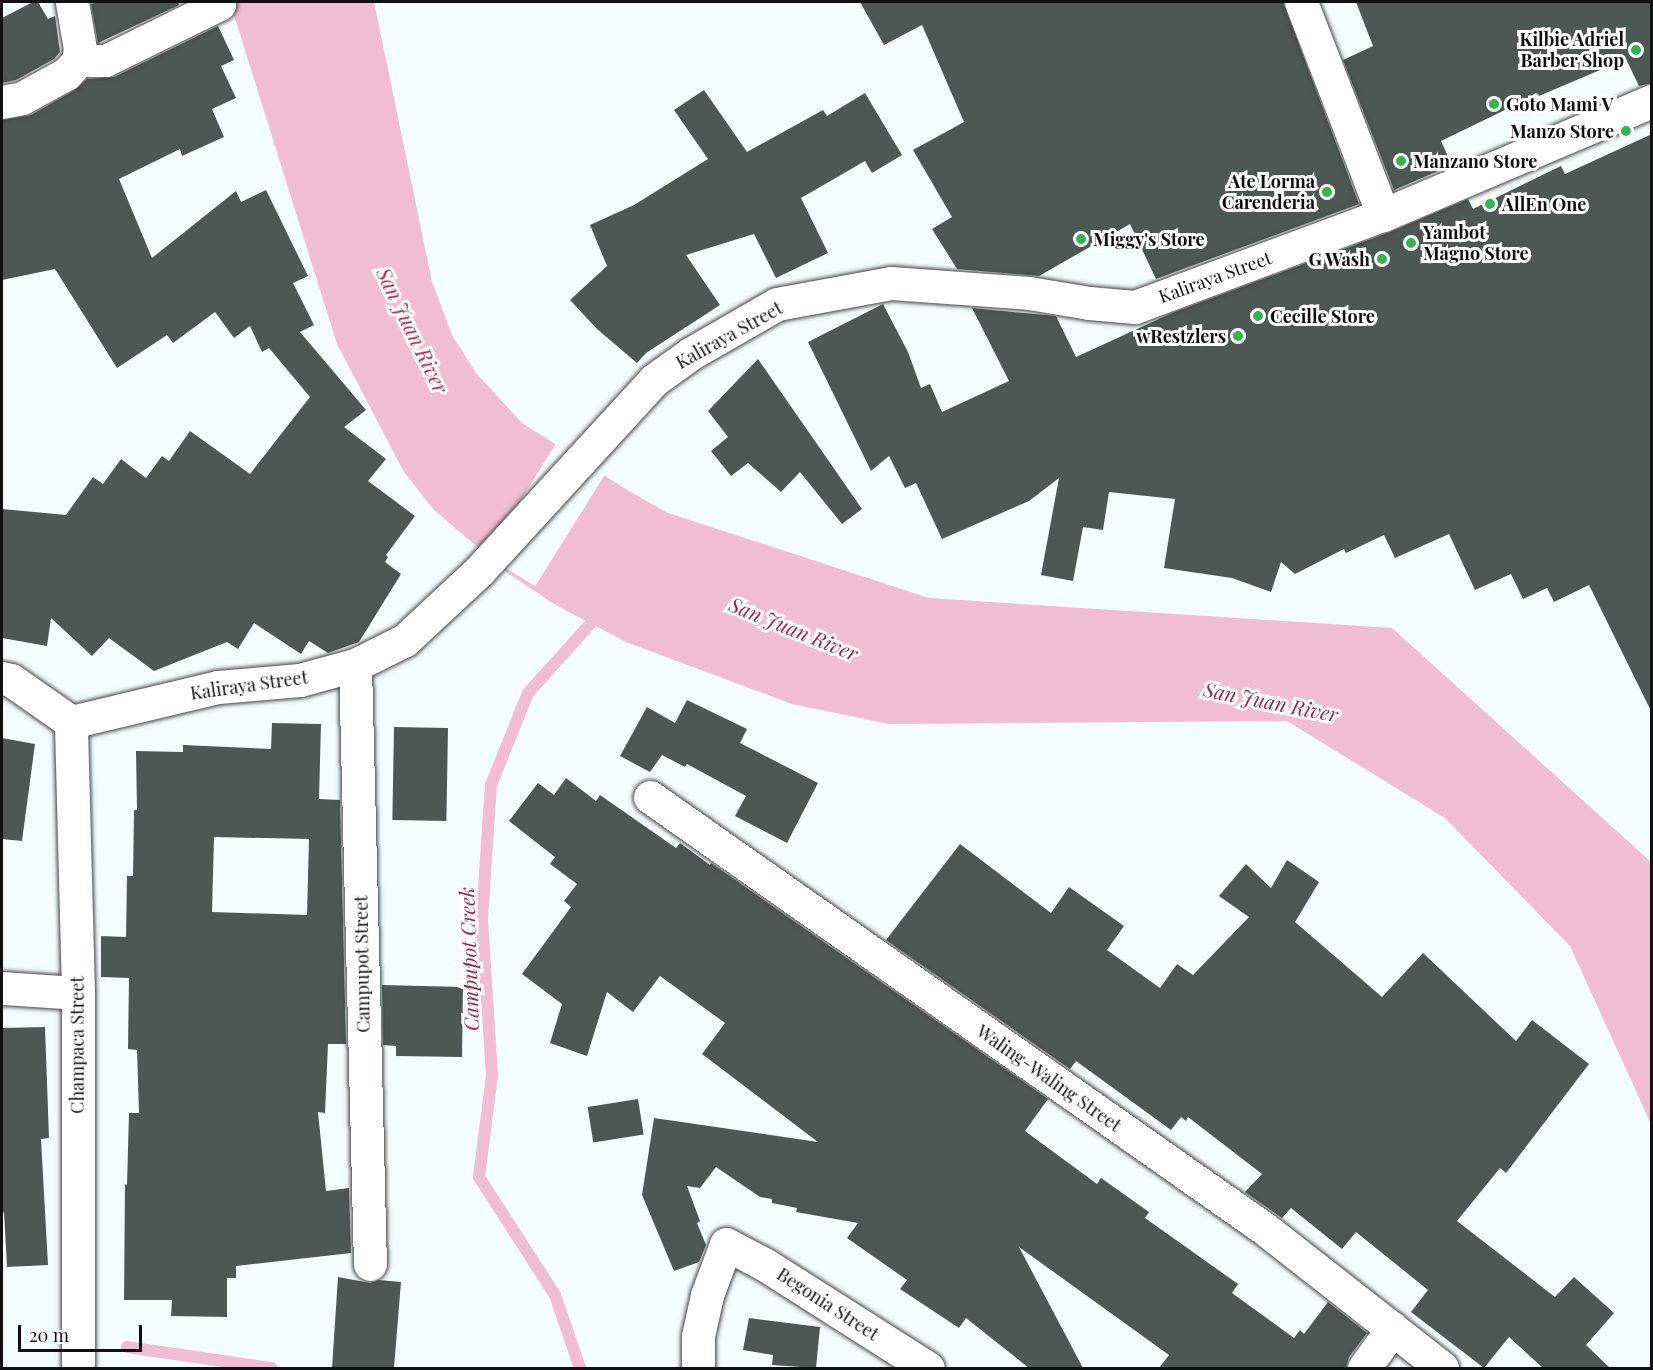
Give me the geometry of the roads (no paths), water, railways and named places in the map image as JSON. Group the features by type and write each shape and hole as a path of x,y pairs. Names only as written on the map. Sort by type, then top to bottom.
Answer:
{"street":[{"path":"2,102 22,98 66,74 78,61 80,49 72,2"},
{"path":"78,61 106,61 220,5 219,2"},
{"path":"1301,2 1383,215"},
{"name":"Kaliraya Street","path":"70,722 218,687 300,680 355,664 405,640 479,571 654,380 690,354 777,304 891,283 1029,293 1089,303 1135,307 1383,215 1652,101"},
{"name":"Campupot Street","path":"355,664 370,1264"},
{"path":"2,678 11,680 70,722"},
{"name":"Champaca Street","path":"70,722 78,993 78,1368"},
{"name":"Waling-Waling Street","path":"650,797 1265,1229 1442,1368"},
{"path":"2,988 78,993"},
{"name":"Begonia Street","path":"698,1368 698,1336 707,1295 726,1244 764,1263 928,1368"},
{"path":"1364,1368 1393,1328"}],"water":[{"name":"San Juan River","path":"230,2 374,2 432,282 452,335 476,373 522,423 632,493 668,513 929,598 1392,628 1651,862 1651,1124 1570,946 1445,818 1287,721 889,724 792,704 626,642 554,604 509,574 434,510 404,472 337,344"}],"waterway":[{"name":"Campupot Creek","path":"580,1368 555,1295 479,1177 492,1075 482,919 491,785 528,693 591,623 597,608"},
{"name":"Campupot Creek","path":"127,1347 271,1368"}],"place":[{"name":"Kilbie Adriel Barber Shop","path":"1636,50"},
{"name":"Goto Mami V","path":"1494,104"},
{"name":"Manzo Store","path":"1626,131"},
{"name":"Manzano Store","path":"1401,161"},
{"name":"Ate Lorma Carenderia","path":"1327,192"},
{"name":"AllEn One","path":"1490,204"},
{"name":"Miggy's Store","path":"1081,239"},
{"name":"Yambot Magno Store","path":"1411,243"},
{"name":"G Wash","path":"1382,259"},
{"name":"Cecille Store","path":"1258,316"},
{"name":"wRestzlers","path":"1238,336"}]}
